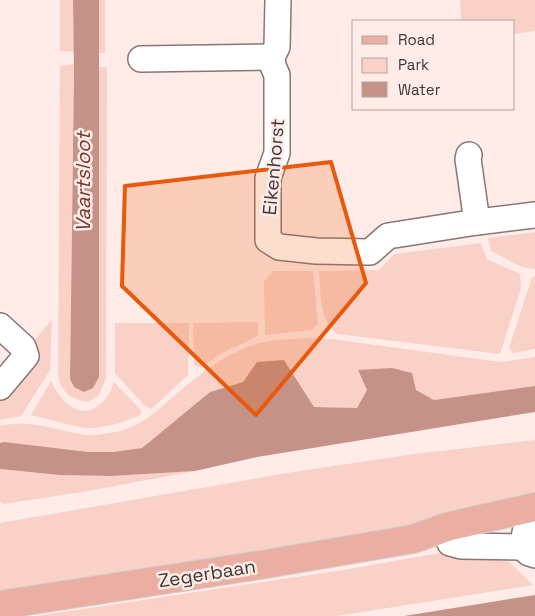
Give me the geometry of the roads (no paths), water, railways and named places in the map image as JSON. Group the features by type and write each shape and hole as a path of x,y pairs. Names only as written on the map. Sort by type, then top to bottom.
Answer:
{"main road":[{"name":"Zegerbaan","path":"0,605 413,539 450,526 531,530"},
{"name":"Zegerbaan","path":"413,539 450,543 531,530"}],"street":[{"name":"Eikenhorst","path":"278,0 277,47 272,57 277,75 277,153 268,178 268,240 280,247 316,252 370,252 388,236 535,215"},
{"path":"141,59 272,57"},
{"path":"469,155 477,222"},
{"path":"0,326 23,347 26,356 0,387"}],"water":[{"name":"Vaartsloot","path":"73,0 99,0 99,377 93,388 84,392 74,387 70,379 74,71"},
{"path":"284,360 314,407 357,408 367,390 358,370 392,368 412,373 416,390 434,400 535,386 535,412 257,457 195,471 111,476 59,475 0,469 0,443 4,442 88,452 113,452 142,448 210,392 243,382 257,362"},
{"path":"535,595 535,616 404,616"}]}
